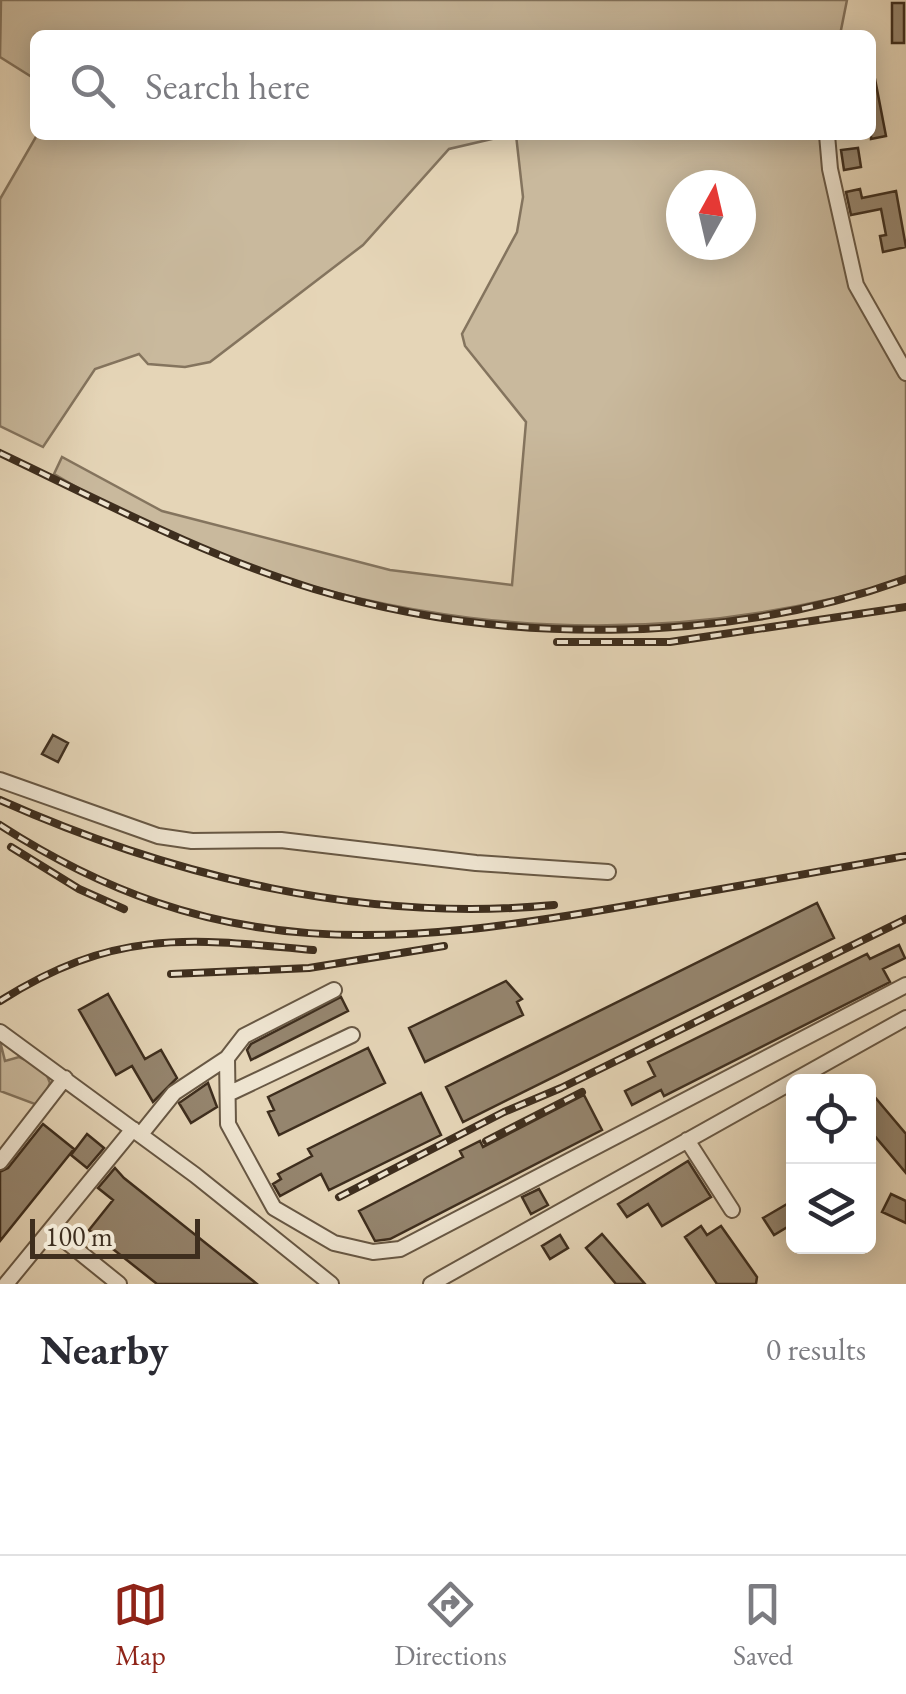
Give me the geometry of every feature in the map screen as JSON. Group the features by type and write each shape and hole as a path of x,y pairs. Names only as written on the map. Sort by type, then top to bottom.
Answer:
{"street":[{"path":"828,140 830,169 856,285 906,373"},
{"path":"0,780 175,839 280,840 476,863 608,872"},
{"path":"227,1058 228,1124 274,1208 334,1243 373,1252 400,1249 906,985"},
{"path":"6,1284 174,1093 227,1058 244,1036 334,990"},
{"path":"440,1281 906,1018"},
{"path":"0,1032 137,1132 331,1284"},
{"path":"228,1094 352,1035"},
{"path":"0,1162 65,1078"},
{"path":"687,1140 732,1210"},
{"path":"52,1230 119,1284"}],"shaded area":[{"path":"1,0 847,0 841,30 30,30 30,76 0,57"},
{"path":"34,140 488,140 449,149 363,245 210,362 185,367 148,364 139,354 95,369 43,447 0,426 0,199"},
{"path":"517,140 828,140 856,285 906,373 906,579 798,606 688,621 578,625 469,618 361,599 256,568 153,527 54,474 62,457 162,511 390,570 512,585 526,422 465,346 462,334 517,232 523,197"},
{"path":"0,1041 5,1061 19,1057 44,1068 50,1083 40,1106 0,1091"}],"building":[{"path":"892,3 904,3 904,43 892,43"},
{"path":"876,84 886,136 876,138"},
{"path":"858,148 861,167 844,170 841,150"},
{"path":"860,189 862,198 896,191 906,247 883,252 880,236 886,235 881,209 851,215 846,192"},
{"path":"53,735 68,743 58,762 42,754"},
{"path":"817,903 834,938 463,1122 446,1087"},
{"path":"899,945 905,958 883,969 890,982 664,1096 661,1090 632,1105 625,1091 655,1076 648,1062 867,954 870,959"},
{"path":"506,981 522,999 517,1002 523,1015 425,1062 409,1028"},
{"path":"108,994 145,1059 161,1050 177,1078 153,1102 132,1066 116,1075 79,1010"},
{"path":"341,997 348,1011 251,1060 247,1050 251,1044"},
{"path":"368,1048 385,1083 279,1135 268,1112 274,1110 268,1097"},
{"path":"208,1083 217,1107 191,1123 179,1103"},
{"path":"421,1093 441,1135 329,1190 321,1174 280,1196 273,1184 281,1179 278,1174 312,1156 308,1149"},
{"path":"584,1095 602,1130 390,1239 375,1241 359,1211 463,1157 460,1151 480,1141 483,1147"},
{"path":"876,1098 906,1134 906,1173 876,1137"},
{"path":"43,1124 74,1149 0,1241 0,1172 8,1168"},
{"path":"87,1134 104,1148 87,1168 71,1155"},
{"path":"688,1161 711,1197 662,1226 648,1204 627,1217 618,1204"},
{"path":"115,1168 257,1284 157,1284 89,1230 113,1200 98,1188"},
{"path":"539,1189 548,1205 531,1214 522,1197"},
{"path":"891,1194 906,1201 906,1223 882,1212"},
{"path":"786,1205 786,1228 774,1235 763,1218"},
{"path":"701,1226 707,1235 721,1226 757,1277 756,1284 717,1284 685,1237"},
{"path":"602,1234 645,1284 616,1284 586,1248"},
{"path":"560,1235 568,1248 550,1259 542,1246"}],"railway":[{"path":"0,453 155,527 273,576 385,607 459,620 535,628 687,626 836,601 906,579"},
{"path":"557,642 670,642 906,607"},
{"path":"0,800 133,851 271,888 412,907 554,905"},
{"path":"0,825 80,870 157,902 233,923 309,933 386,935 549,919 906,856"},
{"path":"11,847 79,889 124,909"},
{"path":"339,1197 504,1112 561,1088 906,919"},
{"path":"0,1001 79,961 152,944 227,943 313,950"},
{"path":"171,974 309,968 444,946"},
{"path":"486,1141 582,1092"}]}
